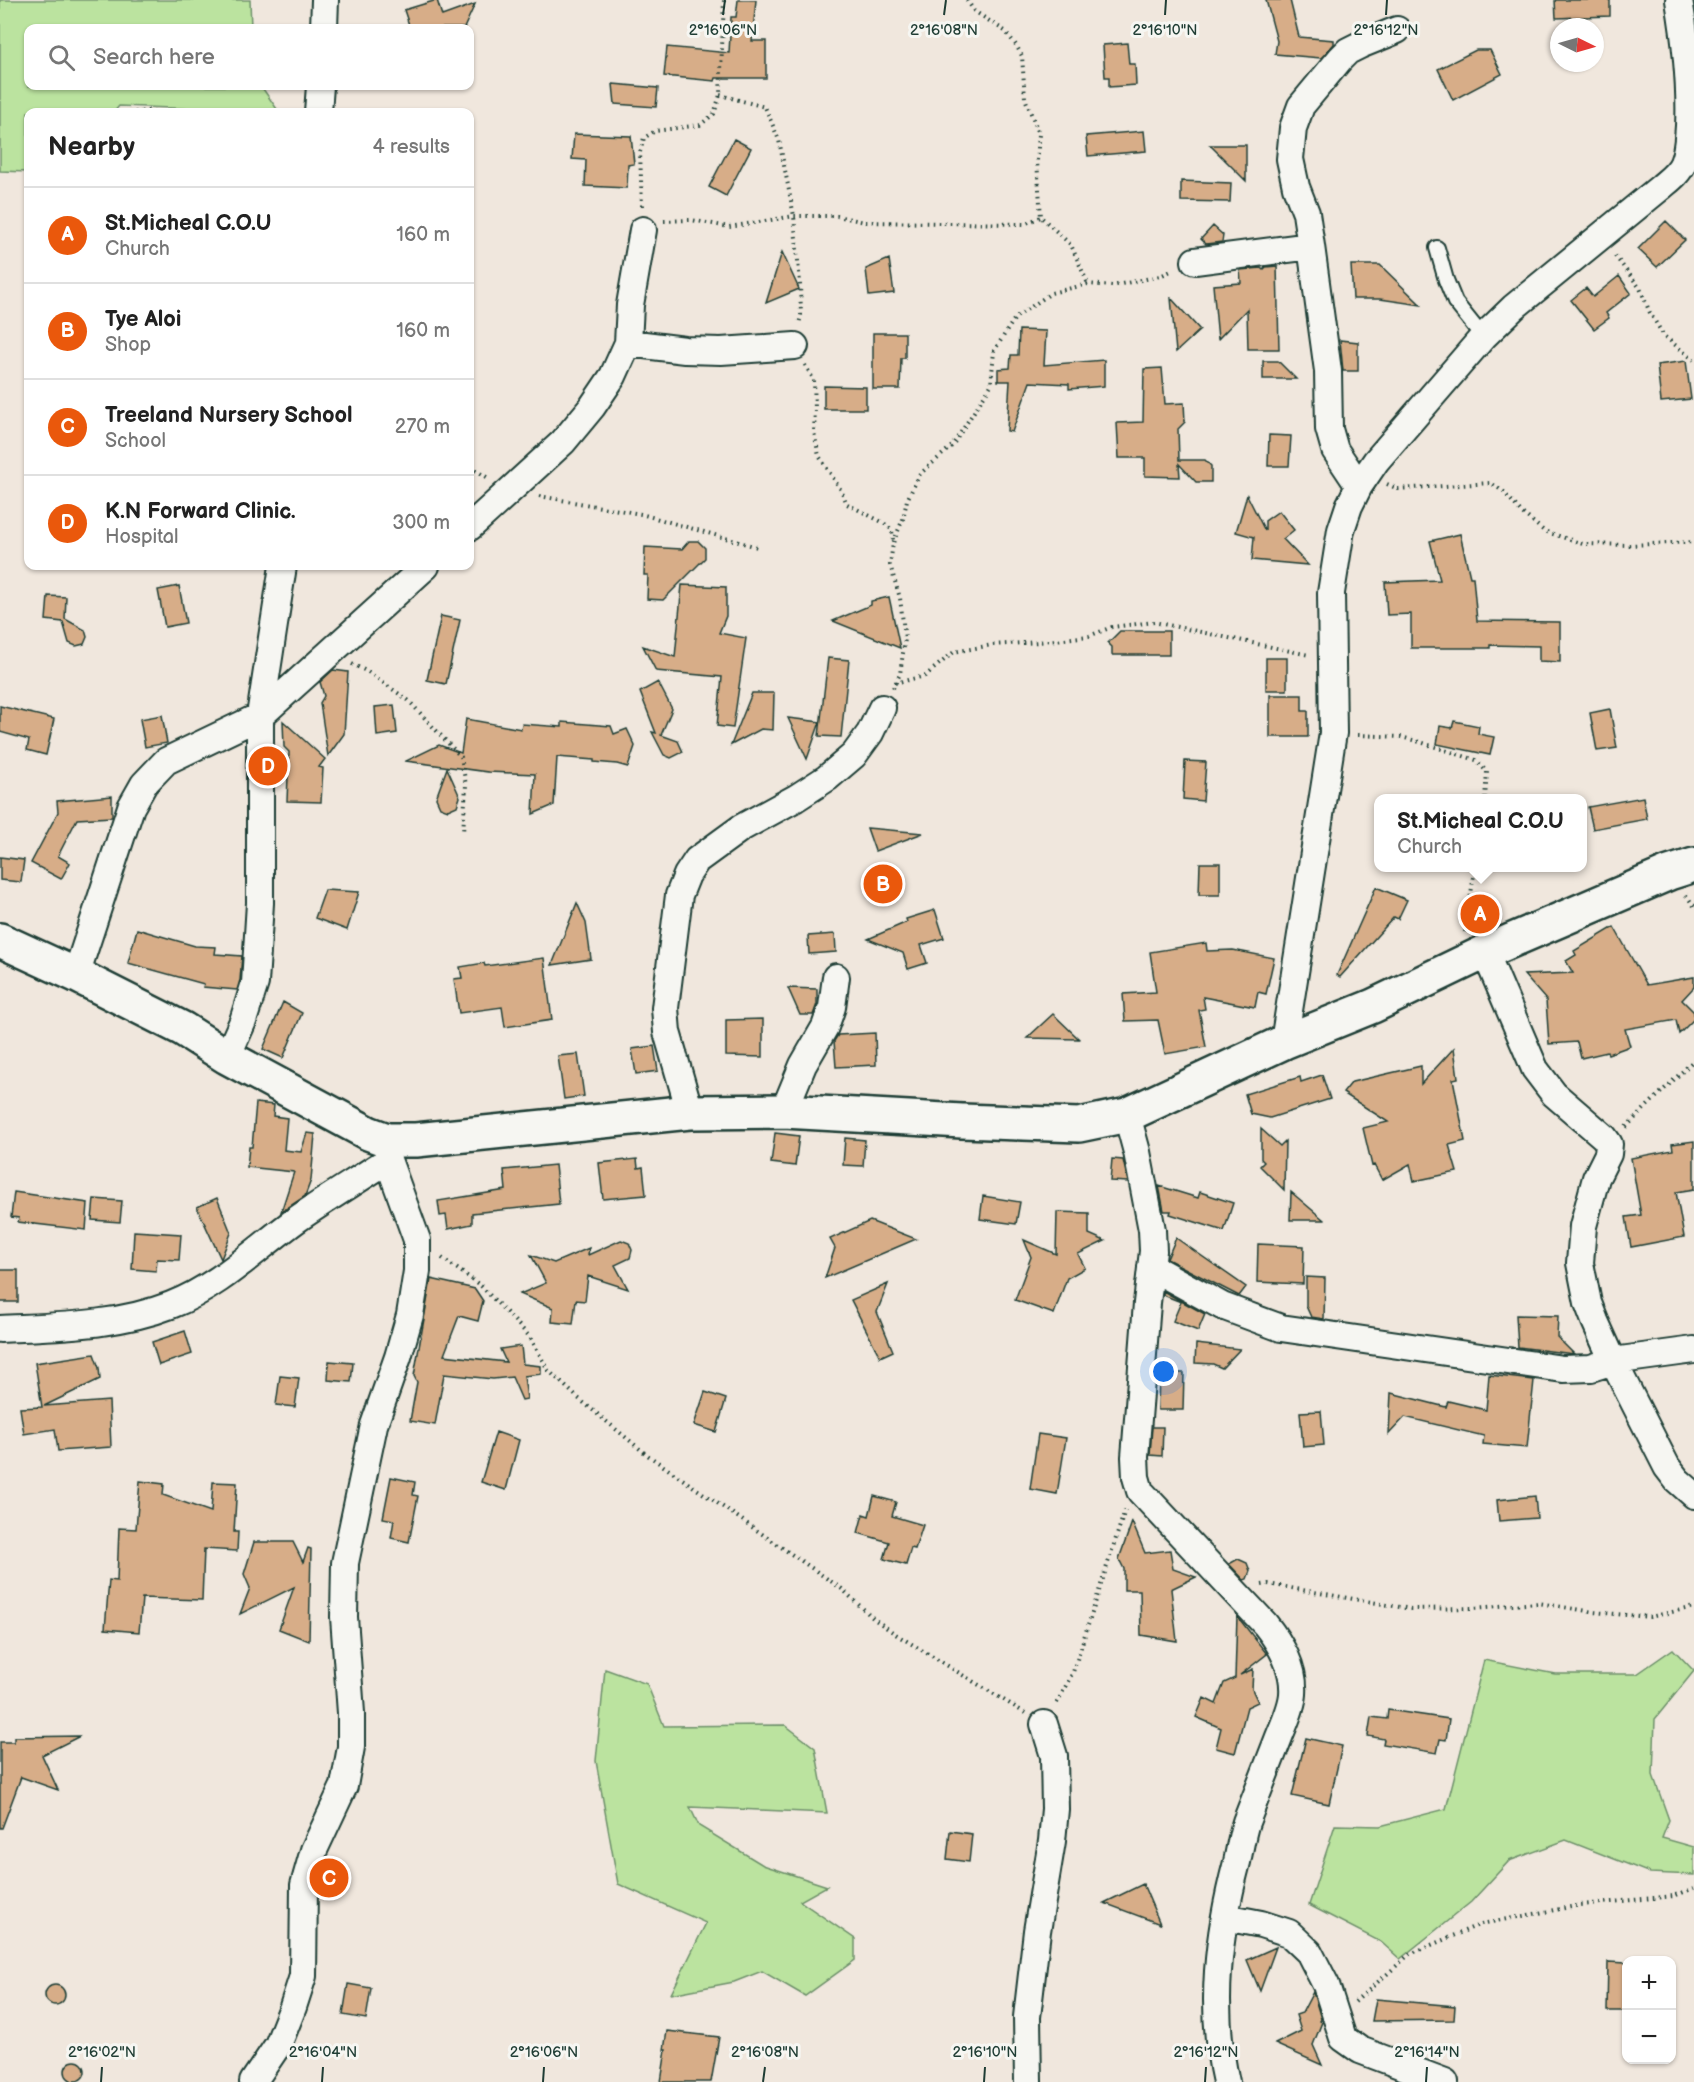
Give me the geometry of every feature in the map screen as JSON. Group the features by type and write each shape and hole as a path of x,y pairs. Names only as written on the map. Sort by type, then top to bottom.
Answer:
{"street":[{"path":"324,24 325,0"},
{"path":"1284,1042 1333,733 1331,594 1341,530 1349,506 1362,480 1376,461 1483,336 1514,307 1661,187 1688,162 1690,91 1688,57 1679,0"},
{"path":"1362,480 1335,450 1329,429 1328,371 1311,246 1306,213 1296,187 1290,159 1293,128 1301,106 1348,51 1397,30"},
{"path":"318,108 320,90"},
{"path":"474,523 563,442 592,407 613,376 628,343 630,305 643,230"},
{"path":"1195,261 1311,246"},
{"path":"628,343 685,350 721,351 795,346"},
{"path":"227,1057 243,1021 255,983 260,903 260,716 282,570"},
{"path":"76,975 131,807 144,784 166,761 260,716 421,570"},
{"path":"690,1112 667,1032 665,1008 679,895 687,875 697,860 741,828 780,808 827,778 854,755 870,733 882,708"},
{"path":"0,1329 81,1325 134,1316 172,1305 209,1285 387,1150 416,1140 690,1112 784,1111 1079,1125 1127,1115 1284,1042 1373,1006 1477,956 1658,878 1694,865"},
{"path":"0,940 183,1029 227,1057 368,1133 387,1150 417,1240 417,1271 410,1315 374,1425 345,1563 344,1617 351,1713 351,1747 344,1786 314,1850 304,1885 303,1976 278,2045 253,2082"},
{"path":"1477,956 1535,1069 1554,1094 1604,1137 1609,1144 1608,1154 1596,1178 1583,1226 1580,1263 1588,1303 1613,1361 1667,1467 1694,1496"},
{"path":"784,1111 803,1065 825,1027 832,1007 836,977"},
{"path":"1127,1115 1137,1152 1152,1230 1151,1268 1135,1457 1136,1477 1140,1491 1281,1644 1292,1676 1293,1695 1287,1716 1245,1825 1231,1884 1217,1963 1215,1996 1226,2082"},
{"path":"1151,1268 1222,1306 1281,1328 1563,1369 1591,1368 1613,1361 1694,1350"},
{"path":"1028,2082 1027,2018 1055,1809 1054,1756 1044,1724"},
{"path":"1225,1917 1289,1933 1309,1952 1326,1985 1343,2038 1360,2050 1445,2082"}],"lane":[{"path":"1437,248 1455,302 1483,336"}],"path":[{"path":"724,0 720,95 714,114 700,124 655,130 644,138 640,152 643,230 665,220 691,220 729,227 794,216 837,216 865,222 1024,224 1041,218"},
{"path":"967,0 974,10 1005,31 1022,56 1025,98 1039,134 1037,161 1041,218 1071,244 1088,284"},
{"path":"720,95 765,106 779,140 794,216 800,283"},
{"path":"1599,236 1640,288 1650,313 1664,336 1694,360"},
{"path":"893,543 903,519 907,500 920,474 952,446 991,385 994,351 1015,318 1051,293 1088,284 1112,286 1160,276 1195,261"},
{"path":"815,409 814,432 819,456 841,490 847,504 884,523 892,530 890,565 900,598 905,639 900,674 882,708"},
{"path":"474,469 511,490 641,514 757,547"},
{"path":"1362,480 1398,489 1491,483 1504,492 1522,513 1544,531 1583,544 1630,545 1694,542"},
{"path":"895,683 925,675 954,652 992,645 1089,636 1112,627 1154,622 1331,659"},
{"path":"327,653 368,672 408,700 461,757 466,785 462,833"},
{"path":"1333,733 1401,737 1476,760 1487,772 1485,794"},
{"path":"1474,872 1464,937 1477,956"},
{"path":"1609,1144 1694,1060"},
{"path":"417,1240 481,1286 530,1337 548,1370 646,1454 842,1589 873,1619 1044,1724 1073,1672 1136,1477"},
{"path":"1231,1588 1268,1584 1411,1609 1473,1608 1539,1603 1593,1612 1650,1617 1694,1607"},
{"path":"1336,2018 1410,1954 1481,1924 1581,1905 1674,1896 1694,1888"}],"green space":[{"path":"0,0 250,0 251,24 24,24 24,90 264,90 276,108 119,106 117,108 24,108 24,172 0,171"},
{"path":"1673,1649 1694,1671 1655,1719 1653,1775 1669,1820 1662,1838 1694,1847 1694,1875 1650,1873 1566,1840 1509,1861 1471,1902 1400,1959 1381,1942 1309,1905 1335,1825 1380,1826 1446,1809 1484,1660 1555,1674 1637,1674"},
{"path":"605,1669 647,1684 664,1726 785,1725 815,1748 827,1813 690,1807 699,1826 763,1865 827,1886 800,1901 855,1939 855,1960 805,1996 762,1971 734,1982 671,1994 706,1923 618,1884 596,1761"}],"building":[{"path":"437,0 442,16 475,4 466,24 409,24 404,10"},
{"path":"738,0 756,0 752,41 766,41 766,78 716,78 715,81 664,76 667,47 729,53 731,17 736,17"},
{"path":"1266,0 1290,0 1299,37 1334,40 1334,44 1321,58 1275,54 1277,41"},
{"path":"1555,0 1610,0 1610,16 1556,18"},
{"path":"1127,43 1129,64 1135,64 1136,85 1109,87 1109,77 1105,77 1103,45"},
{"path":"1476,50 1490,50 1502,74 1453,100 1438,69"},
{"path":"613,84 658,88 656,107 615,104"},
{"path":"1144,131 1146,151 1088,156 1086,136"},
{"path":"574,134 631,136 634,164 628,165 627,188 585,186 586,160 572,159"},
{"path":"734,139 751,148 726,196 709,187"},
{"path":"1210,145 1246,145 1246,181"},
{"path":"1181,181 1231,183 1230,202 1181,201"},
{"path":"1666,221 1685,240 1657,267 1638,249"},
{"path":"1213,226 1223,235 1222,242 1206,244 1201,239"},
{"path":"782,252 799,289 766,303"},
{"path":"889,259 894,293 869,296 866,269"},
{"path":"1351,265 1380,265 1421,305 1380,299 1353,299"},
{"path":"1277,266 1279,349 1248,349 1247,309 1218,339 1213,285 1241,283 1240,270 1261,268 1263,270 1266,267"},
{"path":"1619,276 1631,293 1606,313 1609,318 1594,329 1571,300 1586,288 1593,297"},
{"path":"1171,298 1200,330 1176,352"},
{"path":"1019,330 1046,331 1044,365 1104,360 1104,386 1069,389 1069,384 1030,382 1012,432 1007,431 1010,381 998,381 998,369 1010,368 1011,355 1018,355"},
{"path":"873,333 905,333 905,358 901,358 900,389 873,389"},
{"path":"1340,340 1358,342 1358,371 1343,371"},
{"path":"1263,361 1278,361 1296,379 1263,379"},
{"path":"1686,361 1691,399 1661,402 1657,365"},
{"path":"1162,368 1165,404 1184,403 1185,422 1178,429 1179,460 1205,460 1211,466 1211,482 1196,482 1179,464 1180,477 1145,476 1145,458 1119,458 1117,423 1143,422 1144,369"},
{"path":"824,386 866,387 866,409 824,409"},
{"path":"1269,435 1291,436 1289,466 1268,466"},
{"path":"1247,495 1265,531 1265,521 1279,511 1294,530 1283,539 1308,565 1252,560 1254,537 1236,532"},
{"path":"1460,534 1470,577 1473,577 1477,621 1560,622 1560,662 1539,661 1539,646 1411,648 1411,614 1387,615 1385,582 1440,580 1430,541"},
{"path":"689,541 698,541 705,548 705,558 663,600 647,599 648,575 644,575 645,547 682,549"},
{"path":"682,585 726,587 726,616 719,633 746,638 733,728 717,726 722,677 656,671 643,646 675,657"},
{"path":"179,586 186,623 165,627 158,590"},
{"path":"48,596 66,597 65,619 85,630 87,637 84,644 76,646 69,643 63,622 46,620"},
{"path":"889,597 900,648 833,621 871,605 871,601"},
{"path":"441,616 460,620 446,684 427,680"},
{"path":"1120,631 1169,631 1169,655 1112,655 1112,647 1108,643"},
{"path":"828,658 849,660 841,737 819,736"},
{"path":"1266,658 1287,658 1287,690 1266,690"},
{"path":"333,670 348,672 344,734 328,756 320,703 324,696 320,682"},
{"path":"658,682 672,709 661,735 678,741 683,752 671,758 664,755 652,732 656,733 640,692"},
{"path":"752,693 774,693 773,730 761,729 731,745"},
{"path":"1270,695 1302,695 1302,711 1308,711 1308,737 1270,737"},
{"path":"394,705 397,733 377,736 375,707"},
{"path":"0,706 54,719 46,755 27,750 29,740 0,732"},
{"path":"1610,709 1617,748 1597,751 1590,713"},
{"path":"162,715 167,743 145,747 140,719"},
{"path":"788,718 820,722 807,759"},
{"path":"466,719 521,729 522,724 562,727 562,722 611,726 614,734 627,729 635,746 628,767 594,762 594,760 557,757 554,805 533,814 535,774 488,772 406,761 439,745 461,753"},
{"path":"283,721 325,759 319,767 323,768 321,802 287,801 289,752 284,747"},
{"path":"1454,721 1479,726 1478,734 1494,737 1490,755 1437,744 1440,726 1452,728"},
{"path":"1185,761 1206,762 1203,801 1183,799"},
{"path":"447,768 460,797 457,806 448,810 440,807 436,798"},
{"path":"112,796 112,817 77,819 58,856 70,863 61,879 31,863 58,812 57,801"},
{"path":"1643,797 1647,819 1593,829 1588,807"},
{"path":"867,828 923,833 875,851"},
{"path":"0,857 24,860 21,882 0,880"},
{"path":"1200,863 1220,863 1220,895 1199,895"},
{"path":"1376,887 1407,900 1398,919 1394,917 1340,977 1337,975"},
{"path":"325,890 359,892 347,930 315,918"},
{"path":"577,903 586,923 591,959 552,965"},
{"path":"935,910 944,938 921,945 927,963 908,969 903,953 868,939 907,922 906,919"},
{"path":"1614,927 1647,985 1694,977 1694,987 1682,1000 1694,1012 1694,1019 1679,1034 1676,1020 1625,1029 1630,1046 1608,1054 1607,1052 1581,1058 1577,1042 1549,1044 1546,1000 1524,975 1573,973 1566,961 1576,955 1574,951"},
{"path":"137,929 195,946 216,947 215,954 242,956 237,990 203,987 204,984 128,963"},
{"path":"835,934 836,952 809,954 808,936"},
{"path":"1206,943 1207,951 1233,950 1274,958 1266,994 1258,992 1255,1007 1203,997 1205,1009 1199,1010 1206,1047 1165,1054 1158,1020 1125,1021 1123,994 1156,992 1150,952"},
{"path":"544,958 552,1020 505,1027 502,1007 459,1013 454,979 462,978 460,967"},
{"path":"788,988 817,989 817,1004 813,1015 800,1015"},
{"path":"283,1002 302,1013 283,1058 263,1049"},
{"path":"1053,1014 1079,1039 1027,1038"},
{"path":"763,1019 763,1057 726,1056 726,1020"},
{"path":"875,1033 876,1065 836,1067 834,1041 838,1035"},
{"path":"654,1046 658,1071 636,1074 632,1049"},
{"path":"1454,1048 1458,1078 1453,1079 1465,1141 1449,1145 1457,1172 1414,1181 1410,1164 1382,1180 1374,1165 1372,1166 1363,1128 1388,1122 1343,1093 1352,1082 1421,1066 1421,1084"},
{"path":"578,1054 584,1096 564,1099 558,1056"},
{"path":"1322,1075 1330,1099 1270,1118 1251,1114 1245,1094 1300,1077 1301,1082"},
{"path":"256,1103 274,1105 273,1116 287,1118 284,1150 301,1152 307,1133 315,1134 311,1180 305,1196 281,1212 294,1172 247,1167 249,1147 252,1147"},
{"path":"1261,1129 1280,1146 1285,1141 1284,1190 1260,1166 1264,1162 1261,1159"},
{"path":"775,1133 799,1136 795,1166 771,1163"},
{"path":"845,1138 865,1140 863,1166 843,1165"},
{"path":"1694,1141 1694,1189 1676,1192 1684,1237 1631,1247 1626,1217 1641,1215 1631,1158 1673,1150 1672,1144"},
{"path":"637,1159 638,1168 643,1167 646,1195 603,1199 599,1163"},
{"path":"1112,1159 1123,1160 1128,1182 1110,1181"},
{"path":"555,1165 559,1204 472,1213 472,1224 448,1229 446,1215 440,1216 438,1201 506,1190 504,1170"},
{"path":"1159,1186 1198,1198 1200,1192 1233,1203 1224,1231 1170,1214 1171,1211 1164,1211"},
{"path":"14,1192 88,1203 86,1230 18,1222 19,1218 11,1217"},
{"path":"1291,1192 1324,1220 1290,1220"},
{"path":"983,1196 1020,1202 1016,1224 980,1219"},
{"path":"217,1198 231,1233 221,1259 197,1207"},
{"path":"94,1199 122,1201 120,1222 92,1220"},
{"path":"1057,1212 1089,1213 1089,1234 1105,1241 1078,1254 1085,1268 1067,1278 1054,1314 1015,1300 1031,1257 1024,1240 1056,1254"},
{"path":"870,1221 916,1239 825,1278 835,1248 830,1239"},
{"path":"134,1231 181,1234 179,1260 157,1259 156,1271 132,1269"},
{"path":"1176,1238 1246,1287 1239,1296 1167,1259"},
{"path":"621,1240 629,1243 632,1250 630,1258 615,1265 628,1289 588,1276 585,1301 576,1300 573,1324 552,1322 553,1308 520,1294 546,1283 531,1255 554,1263 589,1248 588,1255"},
{"path":"1258,1244 1304,1246 1303,1284 1257,1282"},
{"path":"0,1270 18,1270 18,1302 0,1302"},
{"path":"1306,1277 1325,1278 1324,1319 1311,1317 1306,1306"},
{"path":"431,1279 475,1289 483,1301 478,1321 459,1316 444,1355 506,1362 500,1349 521,1346 523,1364 541,1366 541,1374 524,1376 527,1399 522,1400 512,1377 493,1379 444,1374 435,1425 410,1421 417,1382 414,1376"},
{"path":"888,1284 877,1312 893,1351 880,1357 851,1300"},
{"path":"1163,1291 1205,1314 1198,1331 1173,1321 1181,1302 1163,1295"},
{"path":"1516,1315 1558,1316 1557,1337 1574,1354 1518,1347"},
{"path":"185,1331 192,1354 159,1365 152,1342"},
{"path":"1196,1344 1240,1349 1222,1368 1213,1364 1195,1363"},
{"path":"94,1354 100,1379 44,1406 109,1401 111,1447 58,1451 55,1429 24,1434 20,1408 42,1407 35,1363"},
{"path":"329,1361 353,1363 351,1382 328,1380"},
{"path":"1159,1373 1184,1373 1183,1410 1158,1410"},
{"path":"1489,1375 1534,1380 1527,1448 1483,1444 1484,1436 1405,1417 1389,1434 1391,1393 1446,1407 1448,1401 1486,1410"},
{"path":"280,1376 299,1378 295,1407 276,1405"},
{"path":"705,1392 726,1399 716,1432 694,1425"},
{"path":"1321,1411 1324,1445 1303,1447 1300,1412"},
{"path":"1152,1427 1163,1427 1162,1456 1150,1455"},
{"path":"496,1432 519,1440 506,1490 481,1482"},
{"path":"1038,1434 1066,1438 1057,1494 1030,1489"},
{"path":"391,1477 415,1482 413,1495 418,1496 409,1542 391,1538 394,1520 383,1518"},
{"path":"140,1481 164,1484 163,1495 211,1512 213,1482 237,1483 234,1532 238,1532 237,1551 204,1549 202,1600 142,1598 139,1632 105,1629 109,1580 117,1581 119,1528 136,1529"},
{"path":"874,1496 896,1502 892,1516 923,1525 915,1549 911,1548 906,1565 884,1559 889,1542 858,1533 863,1514 869,1516"},
{"path":"1535,1496 1537,1518 1499,1521 1497,1500"},
{"path":"1132,1522 1145,1553 1170,1550 1173,1569 1196,1577 1171,1589 1177,1641 1141,1635 1140,1590 1124,1590 1124,1569 1119,1559"},
{"path":"254,1542 293,1542 303,1562 308,1548 311,1549 309,1641 279,1629 294,1587 240,1614 250,1588 244,1574"},
{"path":"1238,1559 1247,1563 1250,1571 1247,1579 1244,1580 1229,1564"},
{"path":"1237,1616 1267,1654 1240,1675 1253,1669 1252,1689 1258,1702 1247,1707 1235,1753 1216,1748 1221,1728 1196,1717 1204,1698 1216,1704 1224,1683 1235,1678"},
{"path":"1388,1710 1449,1719 1446,1740 1440,1739 1437,1753 1383,1744 1384,1739 1368,1736 1371,1717 1387,1719"},
{"path":"80,1736 42,1755 58,1790 21,1777 2,1828 0,1828 0,1742 14,1742 14,1737"},
{"path":"1306,1738 1342,1746 1329,1804 1292,1796"},
{"path":"950,1831 972,1834 969,1862 947,1859"},
{"path":"1143,1884 1160,1924 1104,1903"},
{"path":"1276,1947 1260,1991 1247,1960"},
{"path":"1608,1962 1622,1963 1622,2011 1607,2011"},
{"path":"348,1984 371,1988 366,2019 343,2015"},
{"path":"51,1985 59,1985 65,1991 65,1999 59,2005 51,2005 45,1999 45,1991"},
{"path":"1313,1992 1322,2022 1313,2045 1322,2065 1275,2044 1301,2031 1296,2015 1302,2013"},
{"path":"1376,1999 1455,2006 1454,2020 1372,2021"},
{"path":"667,2031 719,2037 711,2082 661,2082"},
{"path":"75,2061 82,2064 85,2071 82,2078 75,2081 68,2078 65,2071 68,2064"}],"place":[{"name":"K.N Forward Clinic.","path":"268,766"},
{"name":"Tye Aloi","path":"883,884"},
{"name":"St.Micheal C.O.U","path":"1480,914"},
{"name":"Treeland Nursery School","path":"329,1878"}]}
